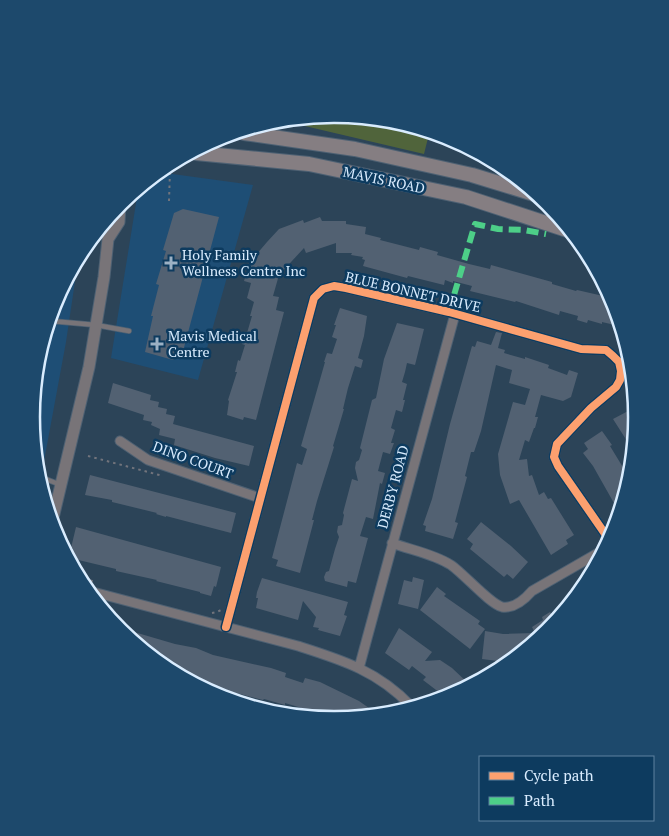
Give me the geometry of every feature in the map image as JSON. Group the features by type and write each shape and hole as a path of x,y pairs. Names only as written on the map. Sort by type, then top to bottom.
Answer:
{"main road":[{"name":"MAVIS ROAD","path":"256,135 355,149 472,174 521,190"},
{"name":"MAVIS ROAD","path":"204,154 309,164 466,197 559,227"}],"street":[{"path":"55,510 89,367 96,325 106,234 119,222 119,217"},
{"name":"BLUE BONNET DRIVE","path":"226,627 314,298 324,289 334,286 395,298 581,349 606,350 619,362 620,380 616,387 591,408 557,444 554,457 558,466 605,534"},
{"name":"DERBY ROAD","path":"359,668 455,314"},
{"name":"DINO COURT","path":"120,441 148,460 260,498"},
{"path":"392,543 450,564 502,607 513,606 524,600 532,591 596,554"},
{"path":"98,593 298,646 376,676 392,687 408,703"}],"lane":[{"path":"56,322 96,325 129,331"},
{"path":"47,480 61,485"}],"path":[{"path":"169,201 170,174"},
{"path":"88,456 170,478"},
{"path":"89,580 102,584"},
{"path":"211,613 217,612 222,608"}],"shaded area":[{"path":"170,174 253,185 198,380 111,358 137,200"},
{"path":"76,277 44,462 40,418 46,361 62,305"}],"green space":[{"path":"334,123 392,129 428,139 424,154 302,125"}],"building":[{"path":"183,209 219,217 182,355 173,360 145,352 159,285 156,284 166,251 163,250 174,213"},
{"path":"320,217 322,221 346,221 346,224 366,227 365,234 381,238 380,240 419,250 420,247 438,252 437,255 469,264 490,269 491,265 552,282 552,284 576,291 603,296 614,325 588,320 587,323 577,320 578,316 560,311 559,315 516,301 470,291 472,286 453,281 453,283 445,280 444,285 408,276 407,278 363,266 365,260 362,259 363,257 351,255 352,253 336,253 336,243 306,253 304,248 279,275 273,296 279,297 276,310 284,312 256,420 244,417 243,420 227,415 228,400 237,372 235,372 238,360 240,361 245,345 242,344 252,316 250,316 254,302 247,298 251,283 244,281 250,262 279,229 303,220 304,223"},
{"path":"340,308 367,316 358,358 363,360 361,368 355,366 348,388 334,447 312,520 314,520 300,573 276,566 278,560 272,558 297,463 302,465 307,449 301,446 324,362 327,353 332,354 337,339 332,337"},
{"path":"397,323 424,329 415,365 407,363 402,382 407,384 403,400 405,400 402,412 396,410 391,428 395,430 391,443 394,443 390,454 383,452 378,471 385,473 382,484 380,483 373,519 366,517 360,536 368,538 356,583 348,581 347,587 325,581 324,577 326,572 329,571 339,537 337,532 338,526 342,525 343,513 352,479 358,481 355,468 356,462 359,460 362,450 360,448 372,400 376,398 384,359"},
{"path":"496,332 502,333 498,348 505,350 504,353 525,359 525,357 549,365 548,368 567,375 569,370 578,373 571,397 563,401 541,395 535,417 538,417 535,428 529,442 525,440 519,460 527,459 529,476 532,475 539,495 544,492 548,499 551,498 574,535 566,540 568,544 551,555 519,500 510,504 500,475 498,454 513,402 525,405 530,389 509,383 512,370 496,365 481,431 474,452 471,452 465,476 467,477 455,522 458,523 453,539 425,531 426,526 423,525 432,499 450,424 472,346 475,347 477,341 491,345"},
{"path":"113,383 151,395 150,400 159,402 158,407 167,409 166,414 175,416 173,424 254,446 249,466 174,445 175,439 159,435 160,429 151,425 152,422 143,420 144,415 108,403"},
{"path":"629,411 628,441 627,441 613,419"},
{"path":"602,431 612,445 610,446 624,469 615,506 593,466 583,453 588,449 584,443"},
{"path":"90,475 236,513 231,533 166,517 112,502 112,500 85,495"},
{"path":"481,522 528,562 513,579 507,574 504,577 470,549 473,544 467,539"},
{"path":"76,527 221,567 216,587 214,586 211,596 76,559 72,552 73,548 71,548"},
{"path":"413,577 424,580 418,609 398,604 404,580 412,582"},
{"path":"262,578 348,602 344,615 347,616 340,636 313,627 316,617 303,601 298,620 256,608 257,592"},
{"path":"437,587 446,594 444,596 480,621 478,624 485,629 470,649 420,610"},
{"path":"550,612 552,615 555,613 529,639 500,661 482,659 485,631 503,634 535,633 532,627 543,620 542,617"},
{"path":"399,628 432,652 425,661 440,660 466,681 440,693 423,680 426,677 412,666 409,670 385,653"},
{"path":"132,631 196,648 213,655 271,668 286,673 285,677 303,683 305,678 320,682 359,701 372,710 315,712 285,703 285,705 218,688 204,682 155,652"}],"marked path":[{"path":"449,312 475,224 498,229 524,230 546,234"}],"cycle path":[{"path":"226,627 314,298 323,289 334,286 449,312 581,349 606,350 613,356 619,362 621,371 620,380 616,387 591,408 557,444 554,457 558,466 605,534"}],"place":[{"name":"Holy Family Wellness Centre Inc","path":"171,263"},
{"name":"Mavis Medical Centre","path":"157,344"}]}
